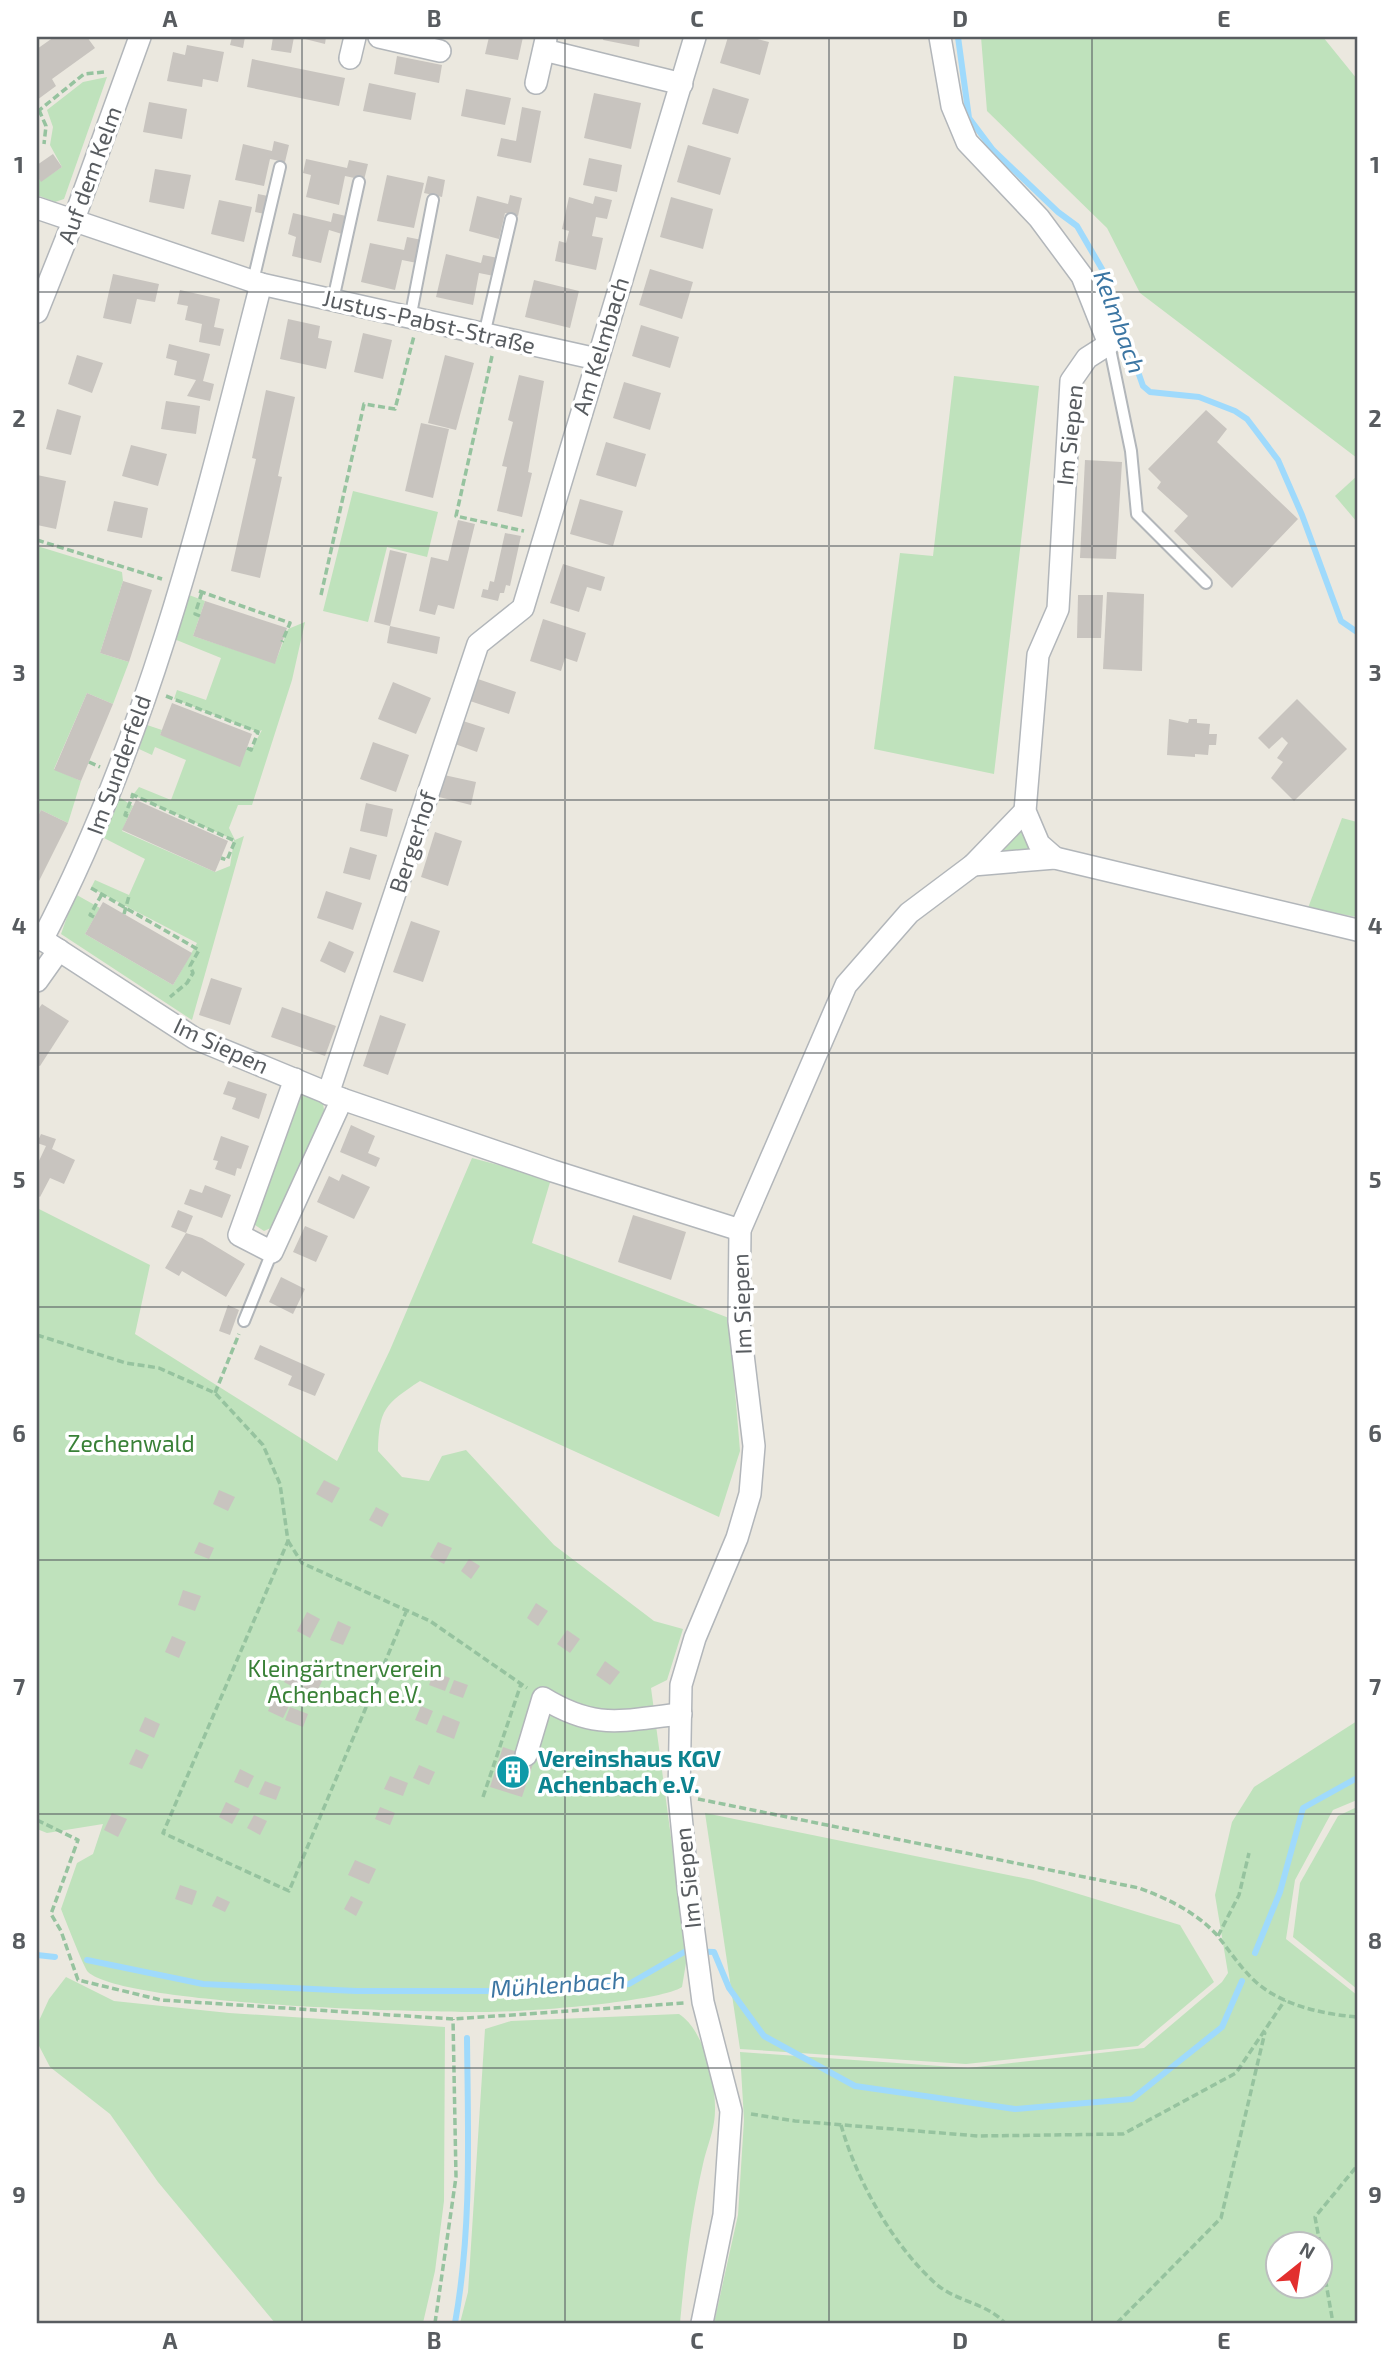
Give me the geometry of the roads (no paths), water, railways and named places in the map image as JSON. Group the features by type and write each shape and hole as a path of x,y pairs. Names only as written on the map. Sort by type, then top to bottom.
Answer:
{"street":[{"name":"Auf dem Kelm","path":"37,312 74,222 140,37"},
{"path":"379,37 440,51"},
{"name":"Am Kelmbach","path":"523,608 695,37"},
{"path":"940,37 952,106 967,142 1039,218 1082,276 1109,344"},
{"path":"536,83 545,43 682,85"},
{"name":"Justus-Pabst-Straße","path":"37,208 257,282 414,320 597,359"},
{"name":"Im Sunderfeld","path":"37,981 46,942 113,787 147,690 192,589 257,282"},
{"name":"Im Siepen","path":"1055,858 1039,844 1025,811 1038,655 1058,609 1071,381 1087,358 1109,344"},
{"name":"Bergerhof","path":"272,1252 335,1096 478,644 523,608"},
{"name":"Im Siepen","path":"702,2323 724,2215 731,2111 702,2002 695,1947 679,1795 681,1685 695,1638 737,1538 750,1494 754,1446 739,1321 740,1230 846,985 909,913 973,865 1025,811"},
{"path":"973,865 1055,858 1357,930"},
{"name":"Im Siepen","path":"46,942 194,1038 335,1096 553,1171 740,1230"},
{"path":"272,1252 239,1235 295,1079"},
{"path":"526,1755 543,1699 569,1714 599,1721 681,1714"}],"lane":[{"path":"257,282 280,167"},
{"path":"333,300 359,182"},
{"path":"414,320 433,200"},
{"path":"490,336 511,219"},
{"path":"1109,344 1131,451 1138,514 1206,583"},
{"path":"244,1321 272,1252"}],"waterway":[{"name":"Kelmbach","path":"958,37 969,118 993,150 1058,212 1077,226 1102,269 1143,386 1150,392 1199,397 1235,411 1247,419 1278,460 1302,515 1341,621 1357,632"},
{"name":"Mühlenbach","path":"1255,1953 1280,1892 1303,1808 1357,1778"},
{"name":"Mühlenbach","path":"87,1960 203,1984 356,1991 539,1991 629,1984 686,1951 714,1952 729,1988 764,2036 855,2086 1015,2109 1132,2099 1222,2027 1242,1981"},
{"name":"Mühlenbach","path":"37,1955 55,1957"},
{"path":"455,2323 467,2217 467,2038"}],"place":[{"name":"Vereinshaus KGV Achenbach e.V.","path":"513,1772"}],"park label":[{"name":"Zechenwald","path":"131,1444"},
{"name":"Kleingärtnerverein Achenbach e.V.","path":"345,1682"}]}
